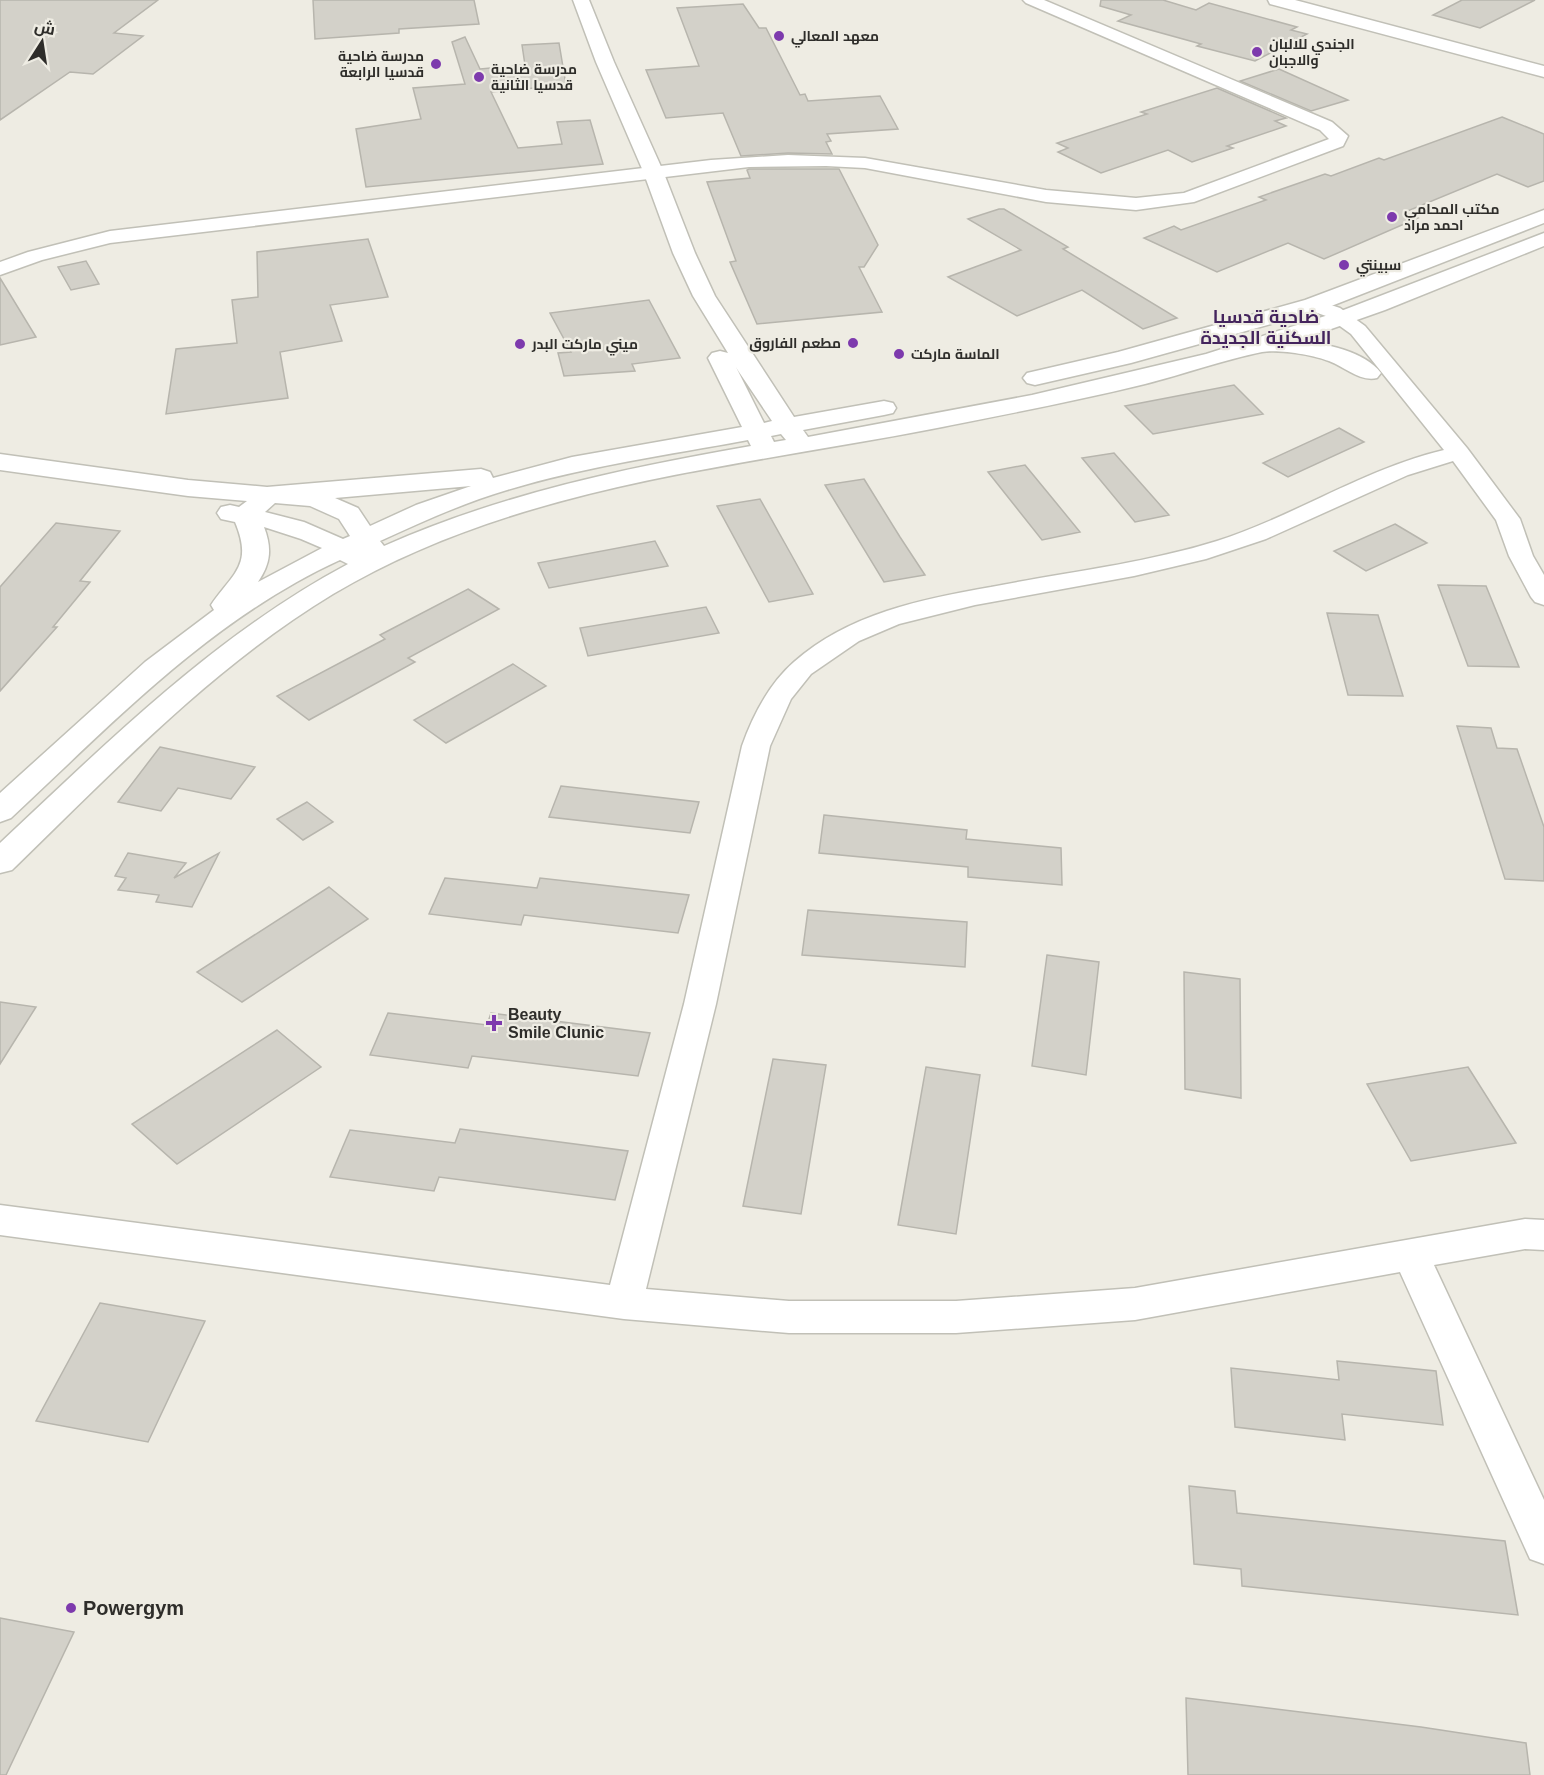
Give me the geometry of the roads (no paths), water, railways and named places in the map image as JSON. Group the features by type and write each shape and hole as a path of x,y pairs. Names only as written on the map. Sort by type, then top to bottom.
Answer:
{"main road":[{"path":"1276,0 1544,72"},
{"path":"1327,0 1544,58"},
{"path":"577,4 643,172 670,213 674,254"},
{"path":"640,194 643,172"},
{"path":"670,213 650,220 674,254 740,374 761,441"},
{"path":"245,515 272,494 423,484 761,441 801,446 921,424 1143,378 1256,347 1544,216"},
{"path":"0,478 245,515 306,532 342,548 369,554 515,504 761,441 787,424 1018,382 1134,355 1327,316 1544,239"},
{"path":"1256,347 1290,346 1327,352 1369,373"},
{"path":"740,374 787,424 801,446"},
{"path":"0,462 188,488 315,499 349,514 369,554"},
{"path":"0,862 206,670 280,615 369,554 425,511 476,492 572,465"},
{"path":"206,628 253,571 258,552 254,535 245,515"},
{"path":"0,811 155,668 206,628 304,566 342,548"}],"street":[{"path":"0,269 53,250 110,237 643,172 790,160 837,160 1046,196 1136,204 1187,198 1337,142 1339,136 1326,126 1030,0"},
{"path":"1327,316 1369,373 1448,455"},
{"path":"1327,316 1366,338 1448,455 1485,521 1521,556 1544,597"},
{"path":"624,1303 700,1004 756,746 767,714 785,686 810,661 842,639 878,622 926,608 1164,562 1227,545 1283,523 1405,467 1448,455"},
{"path":"0,1220 624,1303 789,1317 956,1317 1135,1304 1538,1230"},
{"path":"1411,1255 1544,1545"}],"place":[{"name":"معهد المعالي","path":"779,36"},
{"name":"الجندي للالبان والاجبان","path":"1257,52"},
{"name":"مدرسة ضاحية قدسيا الرابعة","path":"436,64"},
{"name":"مدرسة ضاحية قدسيا الثانية","path":"479,77"},
{"name":"مكتب المحامي احمد مراد","path":"1392,217"},
{"name":"سبينتي","path":"1344,265"},
{"name":"مطعم الفاروق","path":"853,343"},
{"name":"ميني ماركت البدر","path":"520,344"},
{"name":"الماسة ماركت","path":"899,354"},
{"name":"Beauty Smile Clunic","path":"494,1023"},
{"name":"Powergym","path":"71,1608"}],"district":[{"name":"ضاحية قدسيا السكنية الجديدة","path":"1266,327"}]}
